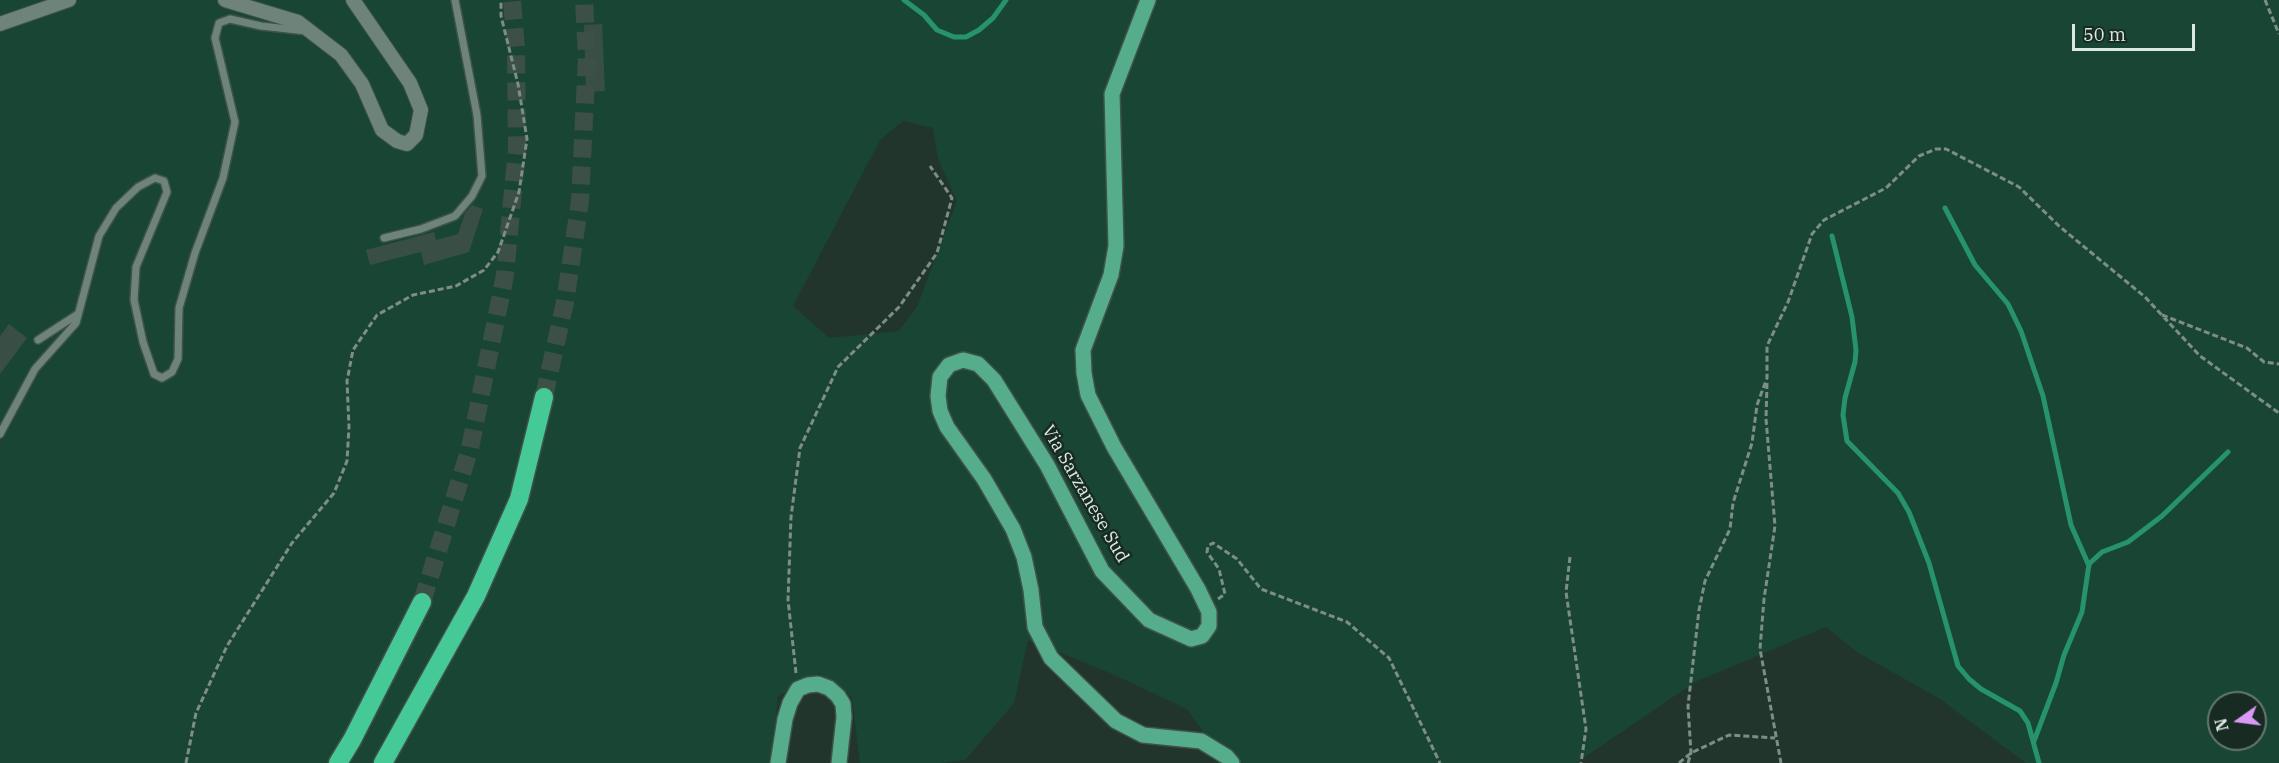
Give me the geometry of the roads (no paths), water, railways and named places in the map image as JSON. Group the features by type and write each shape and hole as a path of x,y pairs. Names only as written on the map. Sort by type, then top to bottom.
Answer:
{"highway":[{"path":"383,763 476,596 519,499 544,397"},
{"path":"338,763 422,602"}],"main road":[{"name":"Via Sarzanese Sud","path":"1148,0 1112,94 1116,246 1111,275 1083,350 1084,373 1088,394 1114,447 1209,612 1209,626 1202,636 1191,639 1149,620 1102,570 1047,465 994,380 978,364 963,360 949,365 940,377 938,396 940,411 947,427 984,479 1013,530 1024,557 1035,627 1051,658 1116,721 1143,735 1201,741 1227,757 1232,763"},
{"path":"778,763 790,703 798,689 819,684 829,688 843,704 844,717 839,763"}],"street":[{"path":"0,24 69,0"},
{"path":"225,0 298,22 342,55 362,84 382,130 397,141 407,144 416,135 421,111 410,83 353,0"}],"lane":[{"path":"384,238 421,229 455,216 472,196 482,176 477,115 455,0"},
{"path":"0,434 35,369 76,323 99,236 116,207 138,187 155,178 164,181 167,192 136,267 134,300 143,342 154,374 162,378 172,372 178,360 179,309 195,253 222,178 235,122 215,38 219,23 230,20 311,32"},
{"path":"38,340 78,314"}],"waterway":[{"path":"904,0 924,15 937,30 954,37 966,37 979,30 993,18 1006,0"},
{"path":"1945,208 1975,265 2008,304 2021,331 2043,396 2071,525 2089,566"},
{"path":"1832,236 1852,317 1856,350 1843,415 1847,441 1898,493 1909,512 1929,563 1958,666 1981,689 2020,711 2028,723 2039,763"},
{"path":"2034,741 2064,655 2082,612 2089,564 2102,552 2128,542 2162,516 2228,452"}],"tunnel":[{"path":"422,602 470,448 505,275 517,149 516,49 512,0"},
{"path":"544,397 565,302 580,201 587,57 584,0"}]}
